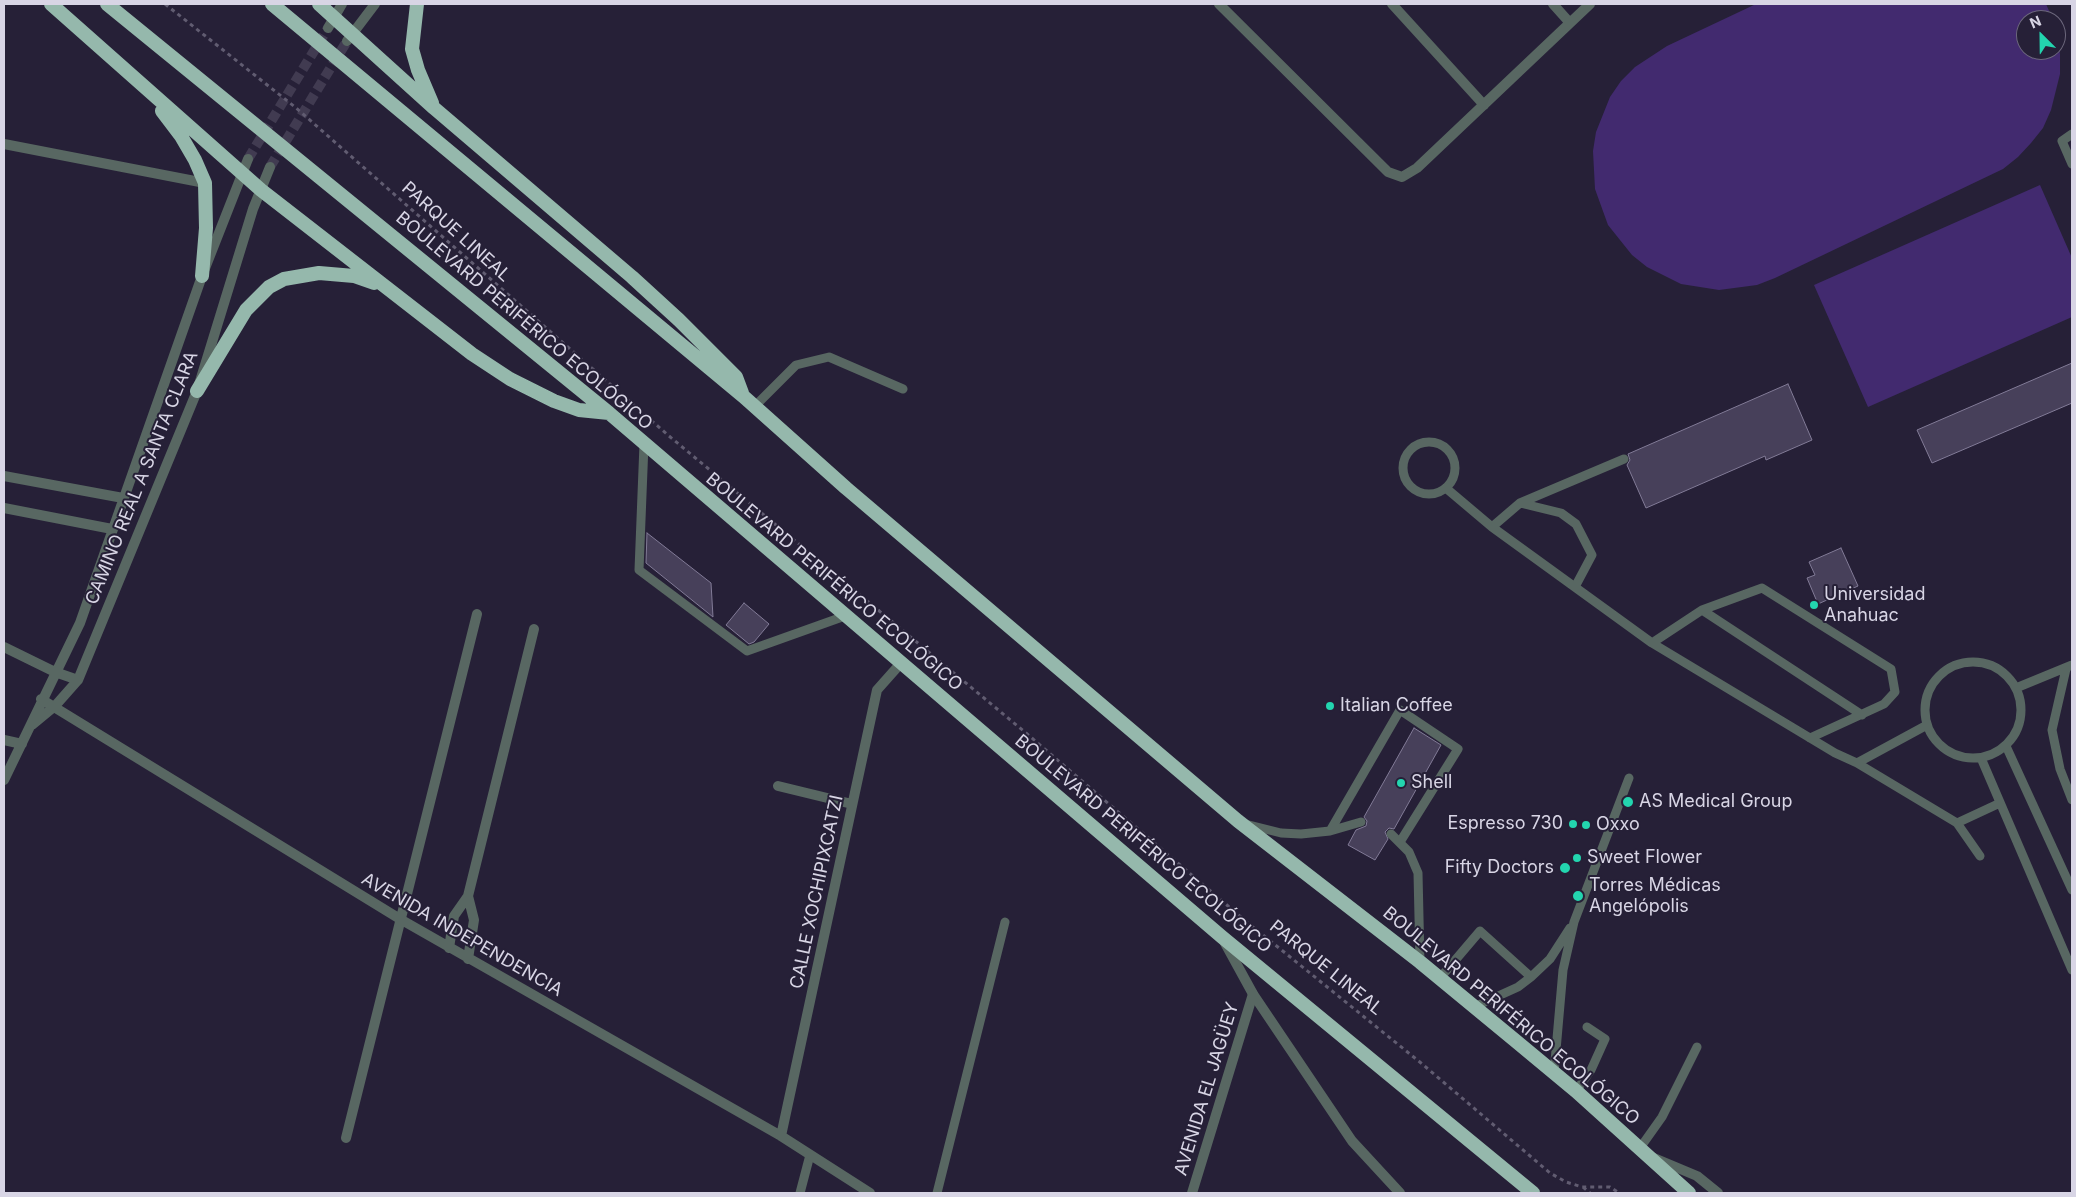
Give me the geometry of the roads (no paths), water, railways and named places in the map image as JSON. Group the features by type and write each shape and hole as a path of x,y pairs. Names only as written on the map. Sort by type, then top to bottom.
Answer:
{"highway":[{"path":"51,4 261,190 472,354 510,379 554,401 579,410 609,413"},
{"name":"BOULEVARD PERIFÉRICO ECOLÓGICO","path":"107,4 609,413 1222,937 1533,1193"},
{"name":"BOULEVARD PERIFÉRICO ECOLÓGICO","path":"272,4 755,406 846,488 1238,821 1420,962 1576,1091 1689,1193"},
{"path":"319,4 331,23 632,277 701,340 736,377 743,396"},
{"path":"417,4 412,49 418,70 434,108"},
{"path":"151,94 181,136 195,160 205,183 206,228 202,276"},
{"path":"197,392 246,310 269,286 284,279 319,273 354,276 386,288"}],"street":[{"path":"331,23 342,4"},
{"path":"350,38 374,4"},
{"path":"1220,4 1388,172 1402,177 1417,168 1590,4"},
{"path":"1392,4 1484,105"},
{"path":"1553,4 1570,23"},
{"path":"4,144 205,183"},
{"name":"CAMINO REAL A SANTA CLARA","path":"4,780 80,622 202,276 248,159"},
{"name":"CAMINO REAL A SANTA CLARA","path":"31,726 55,706 78,680 197,392 253,209 270,167"},
{"path":"4,476 123,498"},
{"path":"4,508 112,529"},
{"path":"346,1138 477,614"},
{"path":"449,948 454,916 468,896 534,629"},
{"path":"4,647 55,672 78,680"},
{"name":"CALLE XOCHIPIXCATZI","path":"781,1136 877,690 901,664"},
{"name":"AVENIDA INDEPENDENCIA","path":"42,699 468,960 781,1136 870,1193"},
{"path":"4,740 22,744"},
{"path":"778,786 852,804"},
{"path":"468,896 474,920 468,960"},
{"path":"1222,937 1253,994 1352,1141 1400,1193"},
{"name":"AVENIDA EL JAGÜEY","path":"1192,1193 1253,994"},
{"path":"1644,1152 1697,1176 1718,1193"}],"lane":[{"path":"2072,134 2062,141 2072,164"},
{"path":"755,406 796,364 829,357 903,389"},
{"path":"1430,441 1446,446 1455,460 1455,477 1447,489 1428,495 1412,490 1403,476 1403,458 1414,445 1430,441"},
{"path":"644,444 639,570 747,651 846,616"},
{"path":"1492,527 1520,503 1624,459"},
{"path":"1447,489 1492,527 1652,643 1958,824 1980,856"},
{"path":"1520,503 1561,513 1576,524 1592,555 1575,587"},
{"path":"1652,643 1702,610 1762,588 1891,669 1894,692 1884,704 1810,738"},
{"path":"1702,610 1862,715"},
{"path":"1978,662 1994,666 2007,675 2016,688 2021,703 2021,719 2016,734 2006,746 1994,754 1981,758 1964,758 1948,752 1935,740 1927,725 1925,709 1928,693 1936,680 1948,670 1963,663 1978,662"},
{"path":"2016,688 2069,667"},
{"path":"2069,667 2052,730 2060,769 2072,800"},
{"path":"1330,831 1400,710 1458,749 1400,842"},
{"path":"1857,763 1927,725"},
{"path":"2006,746 2072,890"},
{"path":"1981,758 2072,970"},
{"path":"1554,1073 1563,970 1574,922 1629,778"},
{"path":"1958,824 2000,803"},
{"path":"1238,821 1264,830 1281,833 1315,834 1361,822"},
{"path":"1391,834 1409,852 1418,873 1420,962"},
{"path":"937,1193 1005,922"},
{"path":"1474,1007 1518,987 1531,977 1550,959 1574,922"},
{"path":"1440,978 1480,931 1531,977"},
{"path":"1576,1091 1591,1070 1605,1039 1587,1027"},
{"path":"1644,1152 1697,1047"},
{"path":"800,1193 810,1155"}],"tunnel":[{"path":"248,159 328,28"},
{"path":"270,167 347,41"}],"place":[{"name":"Universidad Anahuac","path":"1814,605"},
{"name":"Italian Coffee","path":"1330,706"},
{"name":"Shell","path":"1401,783"},
{"name":"AS Medical Group","path":"1628,802"},
{"name":"Espresso 730","path":"1573,824"},
{"name":"Oxxo","path":"1586,825"},
{"name":"Sweet Flower","path":"1577,858"},
{"name":"Fifty Doctors","path":"1565,868"},
{"name":"Torres Médicas Angelópolis","path":"1578,896"}]}
